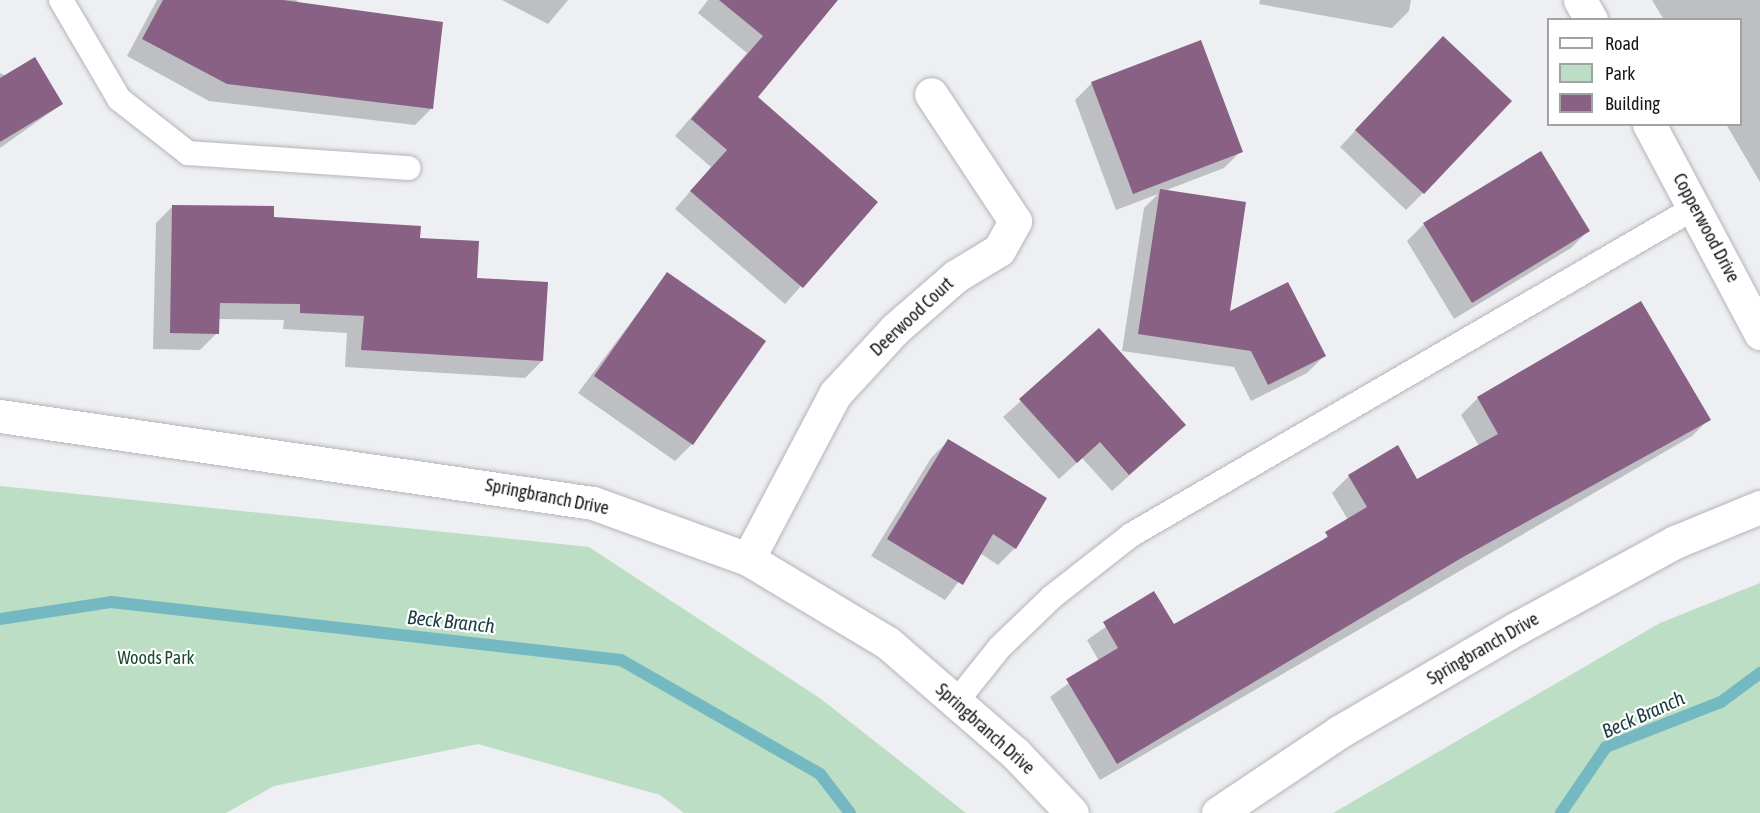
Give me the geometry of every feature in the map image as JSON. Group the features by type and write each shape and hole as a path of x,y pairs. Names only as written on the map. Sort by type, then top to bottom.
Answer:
{"street":[{"path":"1580,0 1590,18"},
{"name":"Deerwood Court","path":"748,559 835,394 895,328 956,276 999,250 1015,221 931,93"},
{"name":"Copperwood Drive","path":"1650,126 1696,207 1760,333"},
{"name":"Springbranch Drive","path":"0,416 593,503 748,559 888,643 956,702 1072,813"},
{"name":"Springbranch Drive","path":"1218,813 1339,732 1517,628 1675,542 1760,507"}],"lane":[{"path":"62,0 119,99 188,153 408,168"},
{"path":"956,702 1035,614 1131,535 1696,207"}],"green space":[{"name":"Woods Park","path":"0,486 589,547 821,699 966,813 684,813 660,795 478,744 274,786 226,813 0,813"},
{"path":"1760,583 1760,813 1333,813 1660,623"}],"building":[{"path":"163,0 283,0 443,22 433,109 227,84 142,39"},
{"path":"719,0 838,0 758,97 878,202 803,288 690,191 727,150 691,119 763,36"},
{"path":"1443,36 1512,101 1424,194 1355,130"},
{"path":"1201,40 1243,152 1133,194 1091,82"},
{"path":"35,57 63,104 0,142 0,78"},
{"path":"1541,151 1590,231 1472,303 1423,223"},
{"path":"1160,189 1246,202 1230,311 1288,282 1326,356 1268,385 1251,351 1138,334"},
{"path":"172,205 274,206 274,217 421,226 420,238 479,241 477,278 548,282 543,361 361,350 364,316 300,313 300,304 220,303 219,334 170,333"},
{"path":"667,272 766,341 693,445 594,376"},
{"path":"1641,301 1711,420 1463,557 1117,764 1066,679 1118,648 1103,622 1154,591 1174,624 1328,537 1325,532 1367,507 1348,475 1398,445 1417,479 1498,434 1477,397"},
{"path":"1099,328 1186,425 1129,475 1100,442 1077,463 1019,399"},
{"path":"948,439 1047,498 1016,549 993,534 963,585 887,539"}],"waterway":[{"name":"Beck Branch","path":"0,619 111,602 621,660 820,774 850,813"},
{"name":"Beck Branch","path":"1561,813 1606,747 1721,702 1760,673"}]}
